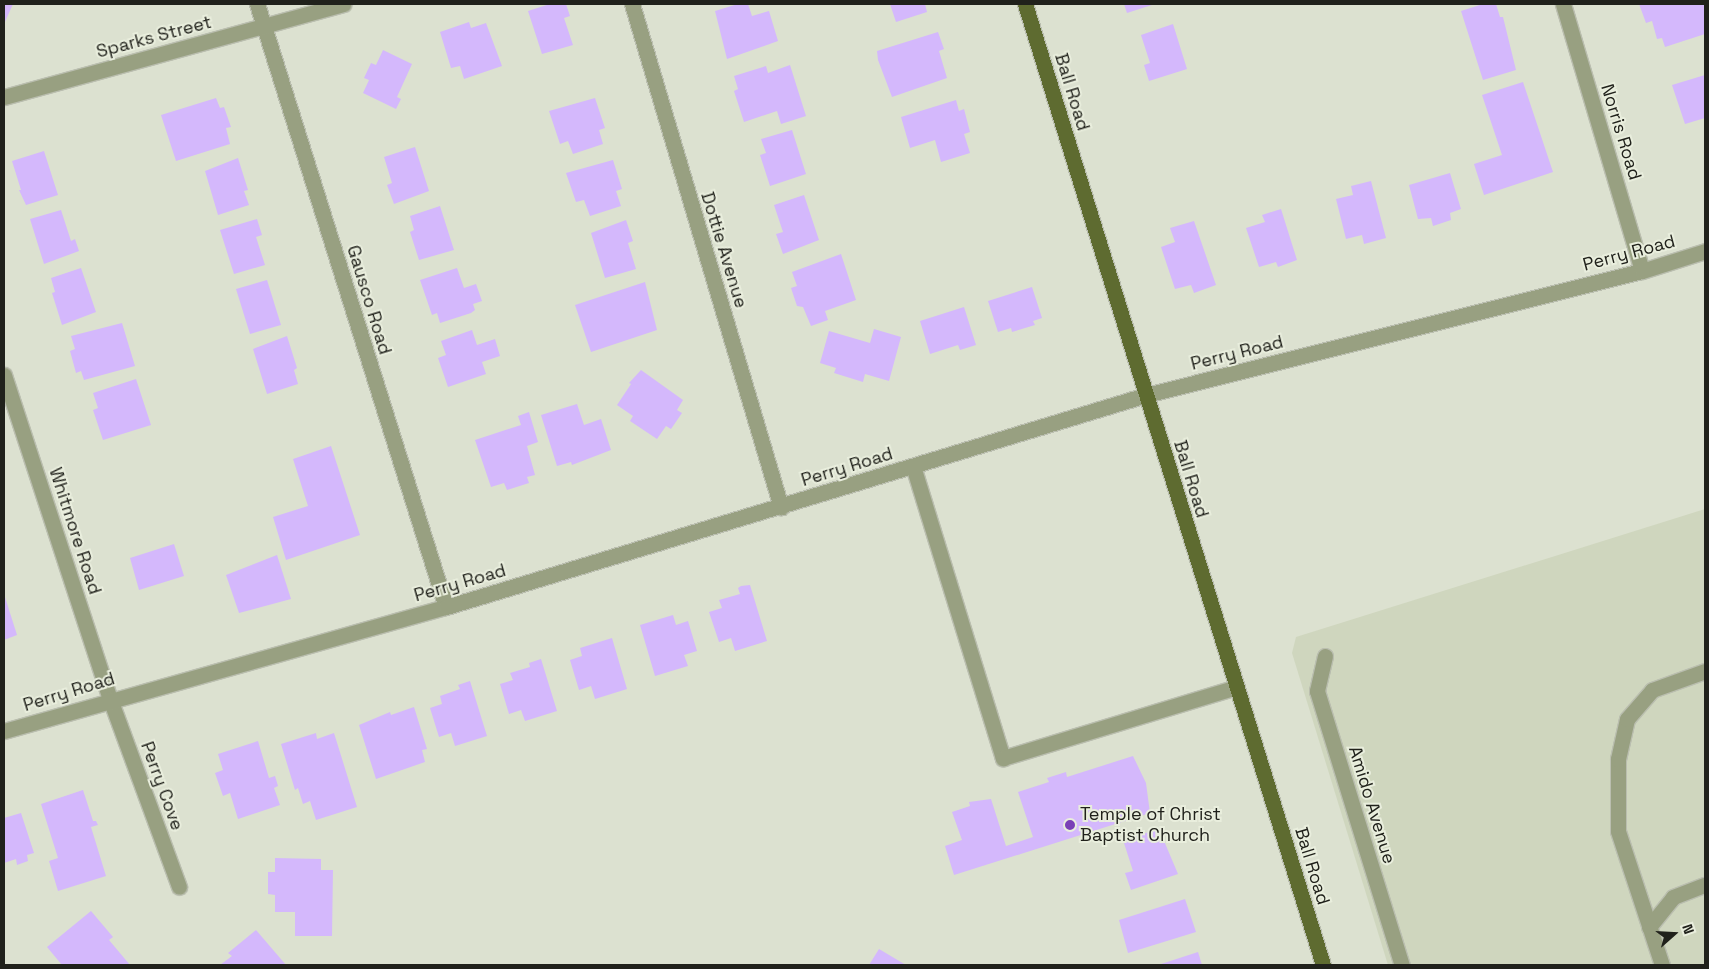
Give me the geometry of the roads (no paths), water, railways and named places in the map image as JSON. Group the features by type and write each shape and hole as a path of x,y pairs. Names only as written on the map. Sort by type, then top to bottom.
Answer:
{"main road":[{"name":"Ball Road","path":"1024,4 1323,965"}],"street":[{"name":"Gausco Road","path":"257,4 446,607"},
{"name":"Sparks Street","path":"4,96 264,28 343,4"},
{"name":"Dottie Avenue","path":"632,4 781,506"},
{"name":"Norris Road","path":"1563,4 1642,271"},
{"name":"Perry Road","path":"4,731 110,699 446,607 1146,395 1642,271 1705,251"},
{"name":"Whitmore Road","path":"4,376 110,699"},
{"path":"913,466 1003,758 1236,687"},
{"name":"Amido Avenue","path":"1325,656 1317,691 1402,965"},
{"path":"1662,965 1618,831 1618,759 1627,719 1652,690 1705,671"},
{"name":"Perry Cove","path":"110,699 179,887"},
{"path":"1649,927 1673,897 1705,885"}],"place":[{"name":"Temple of Christ Baptist Church","path":"1070,825"}]}
